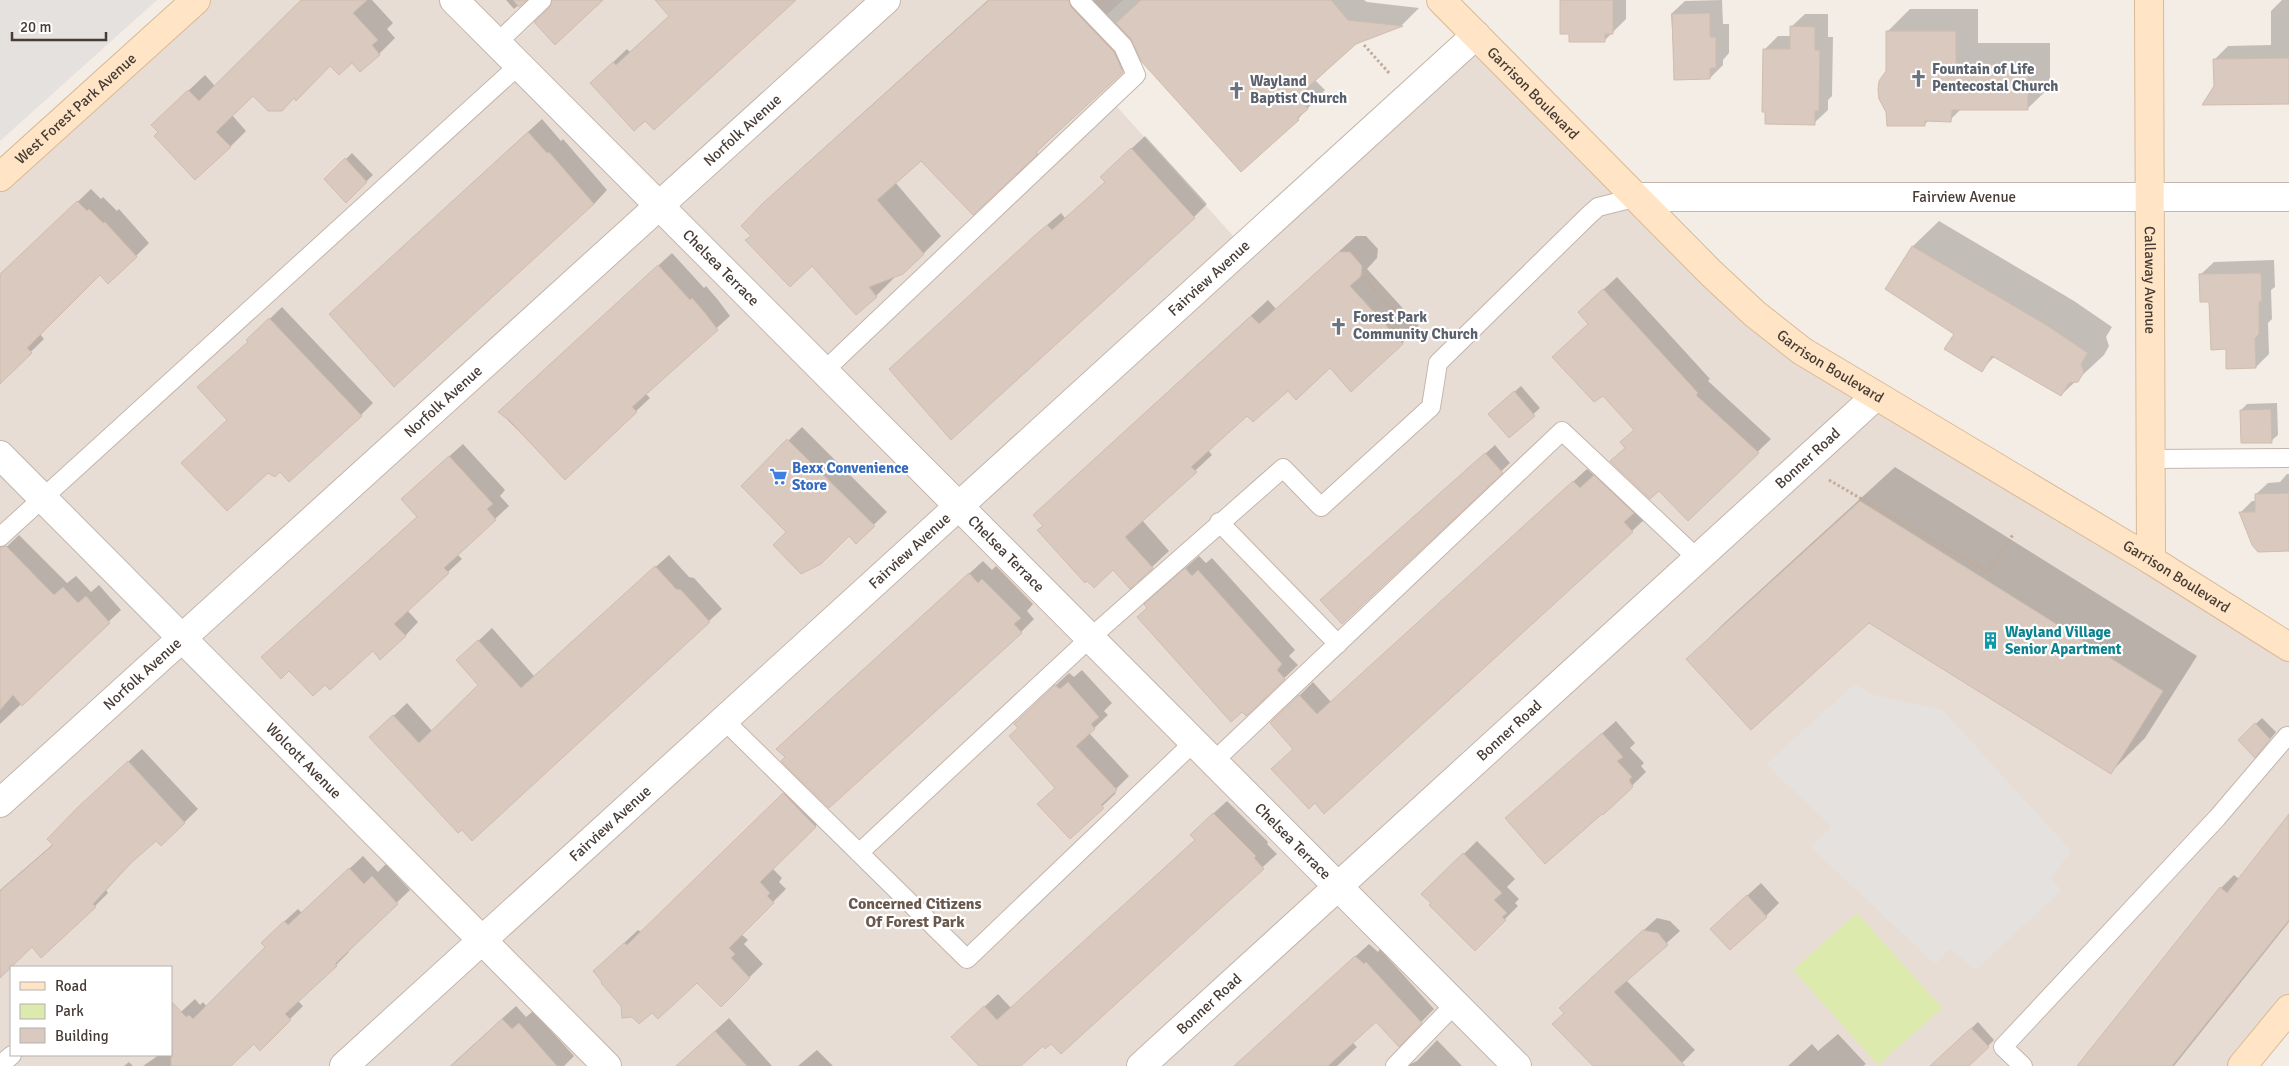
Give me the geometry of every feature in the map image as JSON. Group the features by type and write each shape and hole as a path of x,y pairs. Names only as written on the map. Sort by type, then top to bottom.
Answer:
{"main road":[{"name":"West Forest Park Avenue","path":"0,177 196,0"},
{"name":"Garrison Boulevard","path":"1441,0 1754,314 1802,351 2151,560 2289,646"},
{"name":"Callaway Avenue","path":"2149,0 2151,560"},
{"path":"2242,1066 2289,1009"}],"street":[{"name":"Chelsea Terrace","path":"454,0 1516,1066"},
{"name":"Norfolk Avenue","path":"0,803 886,0"},
{"name":"Fairview Avenue","path":"344,1066 1476,35"},
{"name":"Fairview Avenue","path":"1638,197 2289,197"},
{"name":"Bonner Road","path":"1141,1066 1876,396"},
{"name":"Wolcott Avenue","path":"0,456 607,1066"}],"lane":[{"path":"497,43 542,0"},
{"path":"824,371 1136,75 1123,46 1079,0"},
{"path":"0,537 519,65"},
{"path":"859,853 1090,638 1219,522 1283,468 1321,506 1431,408 1438,363 1598,207 1638,197"},
{"path":"1214,762 1562,431 1698,559"},
{"path":"2150,459 2289,458"},
{"path":"1219,522 1338,644"},
{"path":"724,720 966,960 1194,742"},
{"path":"2023,1066 2003,1047 2217,818 2287,736"},
{"path":"1395,1066 1455,1004"},
{"path":"0,1065 11,1056"}],"path":[{"path":"1364,45 1390,74"},
{"path":"1364,277 1425,344"},
{"path":"1392,329 1403,320"},
{"path":"1830,480 1987,572 2014,533"}],"shaded area":[{"path":"0,0 157,0 0,141"},
{"path":"196,0 1123,0 1100,21 1136,75 1111,100 1243,247 1476,35 1755,314 2289,647 2289,1009 2242,1066 0,1066 0,177"},
{"path":"1855,684 1874,695 1942,710 2071,851 2051,878 2061,891 1976,969 1949,949 1935,964 1811,847 1832,827 1766,764"}],"green space":[{"path":"1857,913 1942,1008 1878,1065 1793,970"}],"building":[{"path":"301,0 367,0 353,13 378,40 372,45 380,55 360,72 352,63 339,75 330,66 296,101 294,98 282,111 268,111 253,96 216,132 231,147 195,180 154,136 158,132 151,125 188,90 199,101"},
{"path":"513,0 527,0 519,7"},
{"path":"552,0 603,0 555,45 534,22 549,8"},
{"path":"655,0 796,0 654,130 645,121 634,131 590,83 613,62 616,65 669,16"},
{"path":"989,0 1069,0 1071,7 1114,52 1123,72 1036,152 1038,154 973,215 921,161 877,200 924,254 903,274 869,287 877,297 856,315 812,266 790,287 745,240 751,236 741,226 763,203"},
{"name":"Wayland Baptist Church","path":"1141,0 1331,0 1348,20 1403,26 1356,44 1297,97 1308,109 1297,118 1299,120 1241,172 1141,61 1131,39 1116,23"},
{"path":"1560,0 1613,0 1613,34 1605,34 1605,42 1569,42 1569,34 1560,34"},
{"path":"1710,13 1710,37 1716,37 1716,68 1710,68 1710,79 1674,80 1672,14"},
{"path":"1790,26 1815,27 1815,50 1820,50 1819,111 1815,111 1815,125 1765,124 1765,112 1762,112 1763,49 1790,49"},
{"name":"Fountain of Life Pentecostal Church","path":"1886,31 1956,31 1956,64 2028,65 2028,110 1952,110 1951,122 1925,121 1925,126 1887,126 1886,112 1879,99 1878,90 1879,81 1886,71"},
{"path":"2289,58 2289,104 2202,105 2214,86 2213,59"},
{"path":"528,132 547,153 549,152 594,204 394,387 329,314"},
{"path":"1131,148 1195,218 951,440 889,369 1047,225 1052,230 1105,182 1100,177"},
{"path":"345,158 367,182 346,203 324,179"},
{"path":"77,201 87,211 89,209 103,223 105,222 137,257 108,284 100,275 27,348 32,353 0,384 0,274"},
{"path":"1912,246 2048,326 2088,353 2081,364 2084,372 2078,382 2069,383 2061,396 1992,356 1982,372 1944,349 1954,334 1885,289"},
{"path":"1339,252 1350,252 1362,266 1361,276 1350,286 1403,344 1351,392 1330,368 1296,400 1288,391 1253,422 1247,416 1191,467 1197,472 1125,537 1153,568 1130,589 1113,570 1094,588 1087,581 1085,583 1037,530 1043,526 1033,515 1251,316 1259,324"},
{"path":"658,265 690,300 692,298 718,330 632,407 637,412 565,480 510,421 498,412"},
{"path":"2261,273 2262,301 2259,302 2259,334 2255,338 2256,368 2226,369 2226,349 2211,350 2209,302 2200,302 2199,274"},
{"path":"1603,289 1698,393 1696,395 1759,453 1688,521 1659,491 1650,499 1610,461 1625,448 1620,442 1634,430 1603,396 1594,402 1552,357 1588,324 1578,312"},
{"path":"269,318 362,416 289,482 280,472 275,477 268,473 227,511 181,463 227,420 197,387 248,342 246,340"},
{"path":"1514,391 1535,416 1509,438 1488,414"},
{"path":"2271,409 2272,443 2241,443 2240,410"},
{"path":"787,439 875,526 856,544 849,536 821,564 801,574 773,545 786,532 741,486"},
{"path":"1485,453 1503,473 1342,624 1320,600"},
{"path":"449,456 493,504 487,509 496,520 444,568 449,573 394,624 406,636 380,660 373,651 330,690 325,685 313,696 289,671 281,679 261,657 417,517 401,499"},
{"path":"1594,475 1634,513 1624,522 1633,532 1324,814 1315,803 1309,809 1271,769 1293,749 1270,723 1299,695 1317,714 1573,481 1580,488"},
{"path":"2289,493 2289,551 2258,552 2252,545 2239,512 2255,512 2255,494"},
{"name":"Wayland Village Senior Apartment","path":"1860,501 2163,691 2111,774 1869,623 1751,730 1686,659"},
{"path":"6,546 54,595 63,587 78,603 86,596 110,623 22,706 13,695 0,710 0,547"},
{"path":"655,566 676,589 681,590 710,622 472,841 462,830 458,833 369,737 393,715 419,743 478,685 456,660 478,640 521,688"},
{"path":"1185,568 1192,576 1198,570 1282,664 1277,670 1285,679 1246,716 1242,712 1231,722 1137,617 1147,608 1144,604"},
{"path":"969,573 978,583 982,579 1021,618 1014,624 1022,633 829,808 781,761 785,757 776,749"},
{"path":"1068,682 1099,717 1091,724 1095,729 1076,746 1117,790 1101,805 1104,808 1070,839 1037,804 1055,788 1009,736 1018,728 1014,724 1055,685 1060,689"},
{"path":"2255,723 2270,739 2255,758 2238,740"},
{"path":"1602,733 1623,757 1617,761 1632,777 1629,780 1633,787 1545,864 1505,818"},
{"path":"128,761 185,823 161,846 156,841 131,863 93,904 96,907 41,958 32,947 12,966 10,966 0,978 0,891 53,845 47,839 78,807"},
{"path":"783,793 816,827 760,882 770,893 767,896 774,903 729,948 735,954 731,958 750,978 721,1007 697,983 658,1019 652,1013 639,1024 632,1017 622,1018 621,1006 593,971 624,943 627,945"},
{"path":"1213,813 1256,856 1254,858 1264,869 1061,1054 1051,1044 1045,1049 1043,1046 1021,1066 979,1066 951,1037 984,1006 997,1020 1195,840 1190,835"},
{"path":"2289,814 2289,920 2172,1066 2077,1066 2220,887 2227,893"},
{"path":"1463,853 1502,893 1494,900 1507,913 1502,917 1506,920 1475,951 1429,905 1431,903 1421,894"},
{"path":"349,868 364,884 372,876 398,904 335,964 337,966 285,1014 291,1020 260,1051 254,1044 231,1066 171,1066 172,1002 186,1017 189,1015 193,1019 265,947 261,943 284,921 288,925"},
{"path":"1747,895 1767,917 1730,950 1710,929"},
{"path":"1643,930 1658,933 1668,945 1614,992 1685,1066 1593,1066 1552,1024 1564,1013 1559,1008"},
{"path":"1355,956 1364,964 1366,962 1422,1023 1399,1047 1376,1022 1328,1066 1234,1066"},
{"path":"502,1019 512,1029 519,1023 557,1066 451,1066"},
{"path":"1971,1028 1989,1047 1969,1066 1930,1066"},
{"path":"715,1031 747,1066 676,1066"}],"place":[{"name":"Fountain of Life Pentecostal Church","path":"1918,78"},
{"name":"Wayland Baptist Church","path":"1236,90"},
{"name":"Forest Park Community Church","path":"1339,326"},
{"name":"Bexx Convenience Store","path":"778,477"},
{"name":"Wayland Village Senior Apartment","path":"1991,641"}],"district":[{"name":"Concerned Citizens Of Forest Park","path":"915,912"}]}
